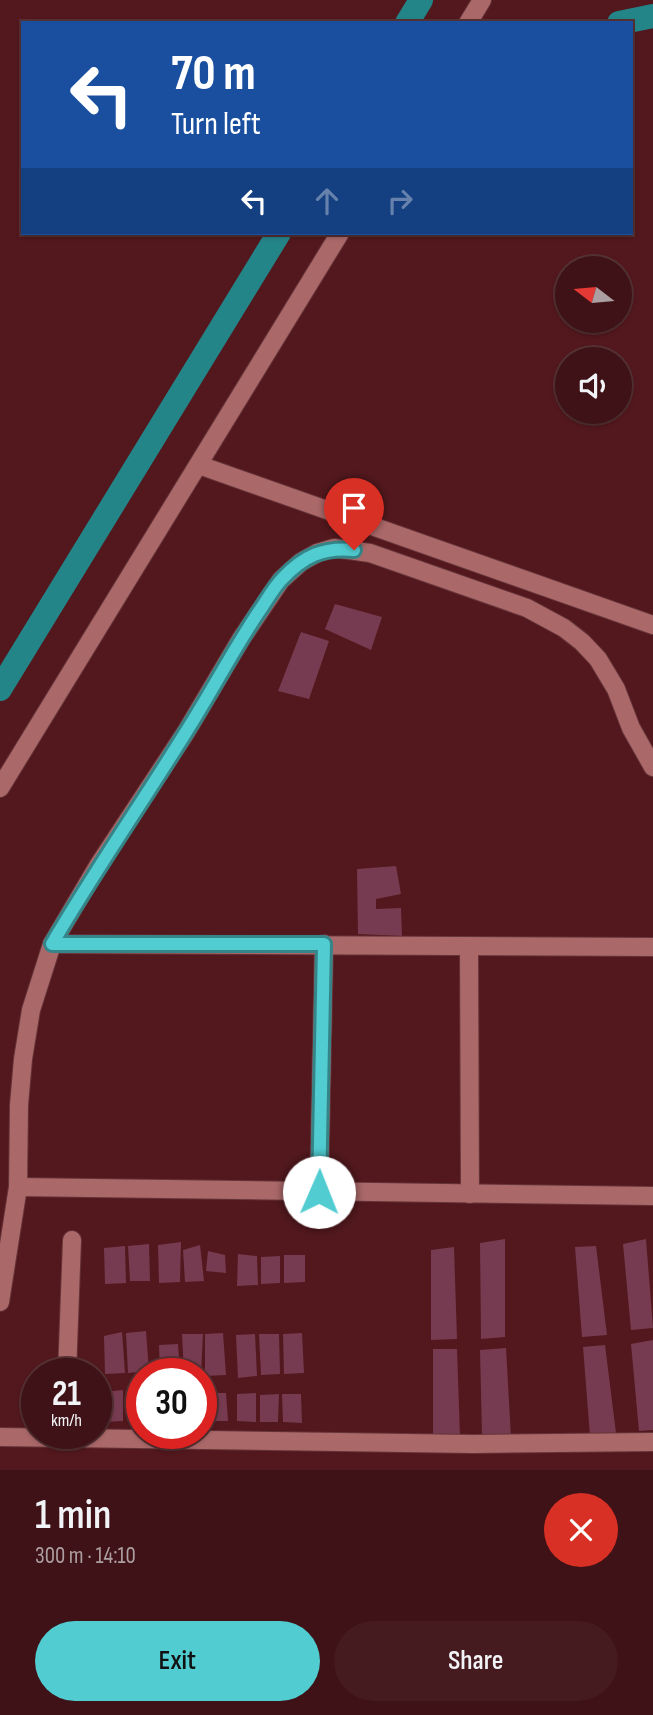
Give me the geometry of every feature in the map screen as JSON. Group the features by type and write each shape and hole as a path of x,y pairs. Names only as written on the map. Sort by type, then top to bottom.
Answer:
{"street":[{"path":"469,21 482,0"},
{"path":"0,788 339,235"},
{"path":"199,465 653,625"},
{"path":"0,1302 18,1187 19,1105 23,1059 31,1010 52,944 98,866 186,732 254,619 281,580 301,562 334,548 370,554 527,608 564,628 598,659 616,689 632,728 653,767"},
{"path":"52,944 653,947"},
{"path":"319,1192 324,944"},
{"path":"469,946 470,1194"},
{"path":"18,1187 653,1196"},
{"path":"68,1358 72,1240"},
{"path":"0,1437 21,1437"},
{"path":"112,1437 473,1444 653,1442"}],"building":[{"path":"335,604 382,617 371,650 325,629"},
{"path":"301,632 329,641 309,699 278,691"},
{"path":"396,866 401,894 376,899 376,909 401,908 402,936 358,934 357,869"},
{"path":"505,1239 505,1337 481,1339 480,1243"},
{"path":"646,1239 653,1328 631,1330 623,1244"},
{"path":"181,1242 180,1282 159,1283 158,1245"},
{"path":"149,1244 150,1281 130,1281 128,1246"},
{"path":"200,1245 204,1281 185,1282 183,1250"},
{"path":"125,1246 126,1283 105,1284 104,1248"},
{"path":"596,1246 607,1335 582,1337 575,1247"},
{"path":"454,1247 457,1339 431,1340 431,1250"},
{"path":"208,1251 225,1255 226,1273 206,1271"},
{"path":"238,1254 257,1256 258,1285 237,1286"},
{"path":"284,1255 305,1255 305,1282 284,1283"},
{"path":"280,1256 280,1283 261,1284 261,1257"},
{"path":"146,1331 148,1358 127,1358 126,1333"},
{"path":"122,1332 125,1373 112,1374 112,1358 105,1358 104,1336"},
{"path":"223,1333 226,1375 217,1375 217,1358 205,1358 205,1334"},
{"path":"302,1333 304,1373 284,1374 283,1334"},
{"path":"182,1334 203,1334 202,1358 183,1358"},
{"path":"255,1334 257,1376 238,1378 236,1335"},
{"path":"259,1334 279,1334 280,1374 261,1375"},
{"path":"653,1340 653,1430 639,1431 631,1344"},
{"path":"178,1344 179,1358 159,1358 159,1345"},
{"path":"605,1345 616,1433 590,1436 583,1347"},
{"path":"506,1348 511,1437 482,1437 480,1350"},
{"path":"433,1349 457,1349 460,1436 433,1437"},
{"path":"123,1390 123,1421 112,1422 112,1391"},
{"path":"217,1393 226,1393 228,1421 217,1421"},
{"path":"256,1393 256,1422 237,1421 237,1394"},
{"path":"279,1394 278,1422 260,1422 260,1395"},
{"path":"282,1394 301,1394 302,1423 283,1422"}],"waterway":[{"path":"408,21 421,0"},
{"path":"629,21 653,16"},
{"path":"0,689 278,235"}],"route":[{"path":"319,1192 324,944 52,944 98,866 281,580 301,562 317,553 334,548 354,550"}]}
